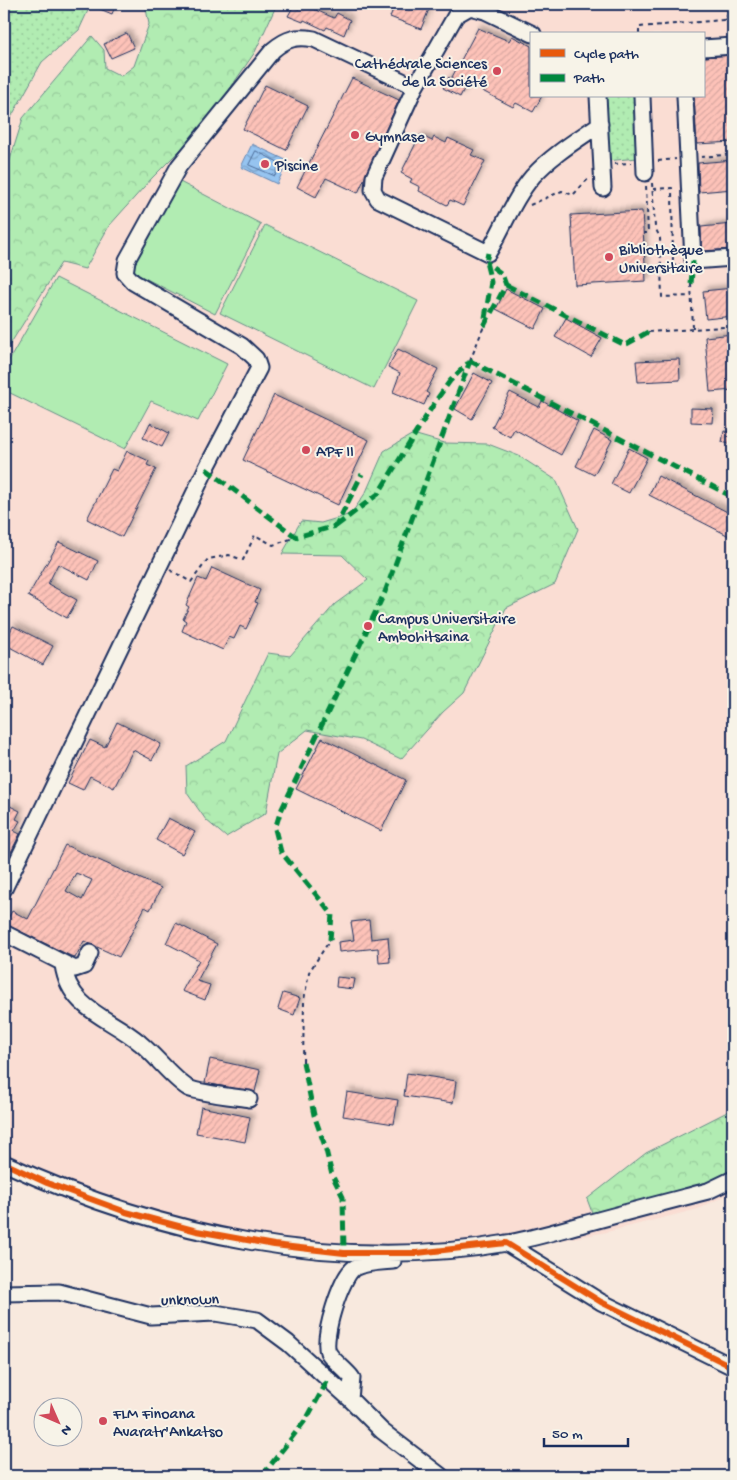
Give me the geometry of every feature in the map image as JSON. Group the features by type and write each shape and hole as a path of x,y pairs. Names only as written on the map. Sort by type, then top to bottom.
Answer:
{"street":[{"path":"530,33 485,11 470,8 456,15 415,87 374,177 373,190 378,199 488,253 524,189 534,175 564,148 600,124"},
{"path":"4,889 8,871 206,469 259,368 256,359 242,346 132,282 125,273 127,260 179,166 273,50 284,41 299,36 314,39 415,87"},
{"path":"704,39 733,37"},
{"path":"704,48 733,46"},
{"path":"598,98 603,188"},
{"path":"642,98 650,171"},
{"path":"685,98 693,261 733,258"},
{"path":"4,933 75,969 84,966 90,953"},
{"path":"63,964 65,978 89,1011 130,1035 189,1088 249,1099"},
{"path":"4,1164 47,1184 126,1212 197,1231 274,1245 344,1253 417,1253 506,1243 708,1191 733,1179"},
{"path":"506,1243 601,1302 733,1366"},
{"path":"350,1399 352,1378 332,1357 327,1344 336,1299 341,1287 352,1269 361,1265 395,1261 417,1253"},
{"name":"unknown","path":"4,1293 59,1292 151,1316 215,1313 257,1320 288,1343 382,1431 441,1476"}],"path":[{"path":"723,20 733,10"},
{"path":"639,32 639,27 733,19"},
{"path":"692,296 662,297 660,238 655,227 650,171 687,158 733,154"},
{"path":"525,207 562,191 573,195 602,165 631,163"},
{"path":"653,189 672,188 673,266 693,261"},
{"path":"691,284 692,328"},
{"path":"470,361 484,326"},
{"path":"648,332 724,326"},
{"path":"160,564 192,582 208,559 229,555 244,560 255,535 273,545 296,537"},
{"path":"303,1062 304,1000 309,972 330,940"}],"shaded area":[{"name":"Campus Universitaire Ambohitsaina","path":"4,4 733,4 733,1192 698,1209 607,1232 524,1247 521,1232 469,1243 400,1248 323,1247 209,1229 129,1206 51,1179 4,1157"}],"green space":[{"path":"4,4 91,4 79,30 42,62 4,130"},
{"path":"145,4 277,4 255,52 205,125 152,178 109,226 85,269 61,263 4,354 4,179 23,118 92,36 104,50 105,68 121,76 134,66 149,24"},
{"path":"603,98 650,98 652,151 648,157 606,161"},
{"path":"178,181 261,224 215,314 131,271"},
{"path":"265,225 418,301 374,389 220,313"},
{"path":"56,278 227,364 198,421 151,401 125,449 4,390 4,369"},
{"path":"413,434 444,443 488,444 519,456 556,480 578,529 555,584 506,608 464,693 443,712 401,759 361,740 307,730 277,754 266,813 226,837 206,820 187,793 186,766 226,741 268,653 290,656 335,604 368,580 342,555 282,554 301,521 321,523 351,514 366,492 384,451"},
{"path":"733,1109 733,1171 716,1181 593,1215 587,1199 646,1153"}],"water":[{"name":"Piscine","path":"252,144 288,161 277,184 241,167"}],"building":[{"path":"88,4 116,4 112,14"},
{"path":"302,4 334,18 337,13 350,20 344,35 327,27 325,30 304,20 303,22 288,16 293,7 299,9"},
{"path":"395,4 431,4 421,29 390,17"},
{"name":"Cathédrale Sciences de la Société","path":"478,28 509,41 512,36 530,45 530,98 541,98 533,112 516,103 513,107 467,83 460,97 443,88 449,77 451,79"},
{"path":"127,33 134,48 111,58 104,44"},
{"path":"733,55 733,142 697,144 694,98 704,98 704,57"},
{"name":"Gymnase","path":"352,78 399,100 358,193 326,178 316,197 297,187"},
{"path":"265,85 308,106 286,150 243,129"},
{"path":"420,135 432,141 434,137 446,143 448,138 474,150 471,155 485,161 463,206 450,200 447,205 419,191 420,187 410,182 412,179 401,173"},
{"path":"733,160 733,189 699,192 698,163"},
{"name":"Bibliothèque Universitaire","path":"642,211 646,281 575,285 571,215"},
{"path":"733,224 733,249 702,251 701,227"},
{"path":"733,288 733,316 706,319 703,291"},
{"path":"506,289 545,309 535,329 496,309"},
{"path":"566,318 602,338 591,357 555,337"},
{"path":"733,334 733,390 710,392 705,337"},
{"path":"398,349 438,369 426,392 429,394 424,405 393,392 400,373 388,367"},
{"path":"679,359 680,380 638,382 636,361"},
{"path":"474,373 492,383 472,419 455,409"},
{"path":"510,392 539,407 542,401 578,421 561,455 514,429 510,437 492,427"},
{"name":"APF II","path":"274,395 369,440 338,505 243,460"},
{"path":"691,408 713,409 712,423 691,422"},
{"path":"150,423 169,433 162,447 143,438"},
{"path":"594,430 612,440 594,475 576,466"},
{"path":"724,431 733,433 733,445 722,442"},
{"path":"629,448 647,458 629,493 611,484"},
{"path":"127,451 149,461 147,465 156,469 122,537 87,519 112,469 117,471"},
{"path":"658,476 733,515 733,538 649,495"},
{"path":"59,542 98,561 89,580 58,564 48,584 77,600 67,618 28,596"},
{"path":"212,568 260,590 255,602 258,603 246,629 240,626 234,639 229,637 223,650 182,631 186,621 183,619 189,607 186,605 198,578 206,581"},
{"path":"13,626 53,646 43,665 4,644"},
{"path":"117,722 161,744 152,760 133,750 114,788 90,776 83,790 68,783 90,740 105,747"},
{"path":"322,738 406,780 381,831 296,789"},
{"path":"10,806 20,811 16,819 20,821 14,831 20,834 11,852 4,848 4,819"},
{"path":"168,818 195,832 182,854 156,840"},
{"path":"65,845 161,888 150,910 145,907 119,957 84,941 75,958 5,924 12,911 28,919","holes":["76,873 92,880 82,900 66,891"]},
{"path":"369,920 371,939 388,937 390,962 379,963 378,948 339,952 338,942 354,940 351,922"},
{"path":"176,923 217,944 197,981 210,985 205,1000 182,991 199,960 166,943"},
{"path":"337,977 355,979 353,989 336,987"},
{"path":"283,993 300,998 294,1015 278,1009"},
{"path":"210,1059 260,1070 255,1092 205,1083"},
{"path":"407,1073 456,1081 453,1103 404,1096"},
{"path":"347,1092 398,1100 394,1124 343,1116"},
{"path":"201,1107 250,1117 245,1142 196,1133"}],"marked path":[{"path":"485,318 491,282 486,262 488,253"},
{"path":"691,284 693,261"},
{"path":"484,326 506,285 502,274 486,262"},
{"path":"506,285 625,345 648,332"},
{"path":"470,361 733,497"},
{"path":"330,940 332,914 281,852 275,829 280,813 385,592 470,361"},
{"path":"336,526 378,494 437,399 450,381 468,363"},
{"path":"206,469 296,537 336,526 362,474"},
{"path":"303,1062 314,1115 325,1146 332,1175 343,1197 344,1253"},
{"path":"262,1476 307,1418 328,1380"}],"cycle path":[{"path":"4,1163 47,1183 126,1212 197,1231 274,1245 344,1253 417,1253 506,1243 601,1302 733,1367"}],"place":[{"name":"Cathédrale Sciences de la Société","path":"497,71"},
{"name":"Gymnase","path":"355,135"},
{"name":"Piscine","path":"265,164"},
{"name":"Bibliothèque Universitaire","path":"609,257"},
{"name":"APF II","path":"306,450"},
{"name":"Campus Universitaire Ambohitsaina","path":"368,626"},
{"name":"FLM Finoana Avaratr'Ankatso","path":"103,1421"}]}
